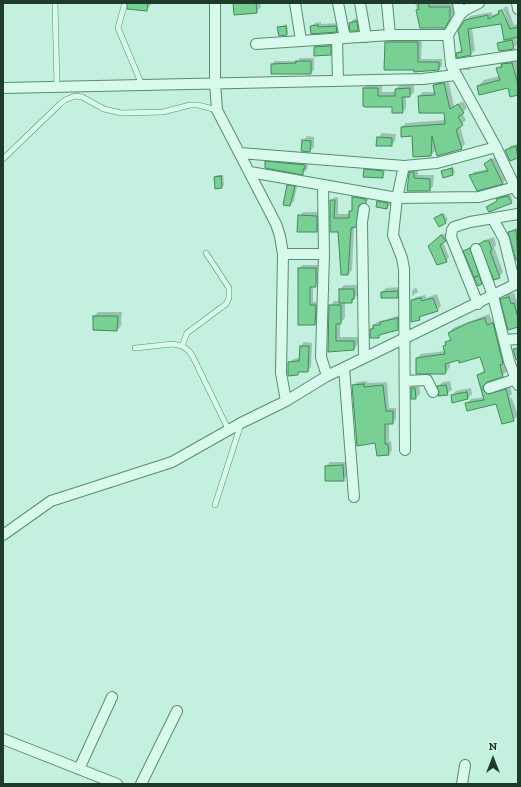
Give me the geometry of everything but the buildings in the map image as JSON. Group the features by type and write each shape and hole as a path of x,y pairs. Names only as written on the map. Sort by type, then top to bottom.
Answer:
{"street":[{"path":"295,3 301,40"},
{"path":"338,3 341,38 338,81"},
{"path":"360,3 366,37"},
{"path":"387,3 390,35"},
{"path":"458,3 460,15"},
{"path":"250,172 397,198 479,197 517,190 496,147 453,70 448,35 460,15 465,10 479,3"},
{"path":"517,3 518,9"},
{"path":"215,4 215,82 217,110 250,172 278,230 283,254 281,372 286,401"},
{"path":"256,44 390,35 448,35"},
{"path":"3,88 215,82 423,79 453,70 518,55"},
{"path":"240,153 404,166 437,163 496,147"},
{"path":"404,166 397,198 393,235 403,262 405,450"},
{"path":"323,185 324,254 321,357 327,376"},
{"path":"364,209 362,222 364,358"},
{"path":"478,304 451,233 454,227 470,222 518,214"},
{"path":"3,535 51,501 172,462 229,432 241,423 286,401 327,376 517,284 504,239 493,219"},
{"path":"476,249 493,296 504,340 517,382 489,388"},
{"path":"283,254 324,254"},
{"path":"504,340 518,339"},
{"path":"344,368 354,497"},
{"path":"405,381 427,380 433,392"},
{"path":"79,769 112,697"},
{"path":"141,784 177,712"},
{"path":"3,739 117,784"},
{"path":"462,784 465,765"}],"lane":[{"path":"55,3 56,87"},
{"path":"124,6 118,28 142,85"},
{"path":"3,159 65,100 75,96 82,97 104,109 121,113 157,113 190,105 198,105 217,110"},
{"path":"182,346 187,333 226,304 229,298 229,288 206,253"},
{"path":"135,348 173,344 182,346 193,357 229,432"},
{"path":"215,505 241,423"}]}
